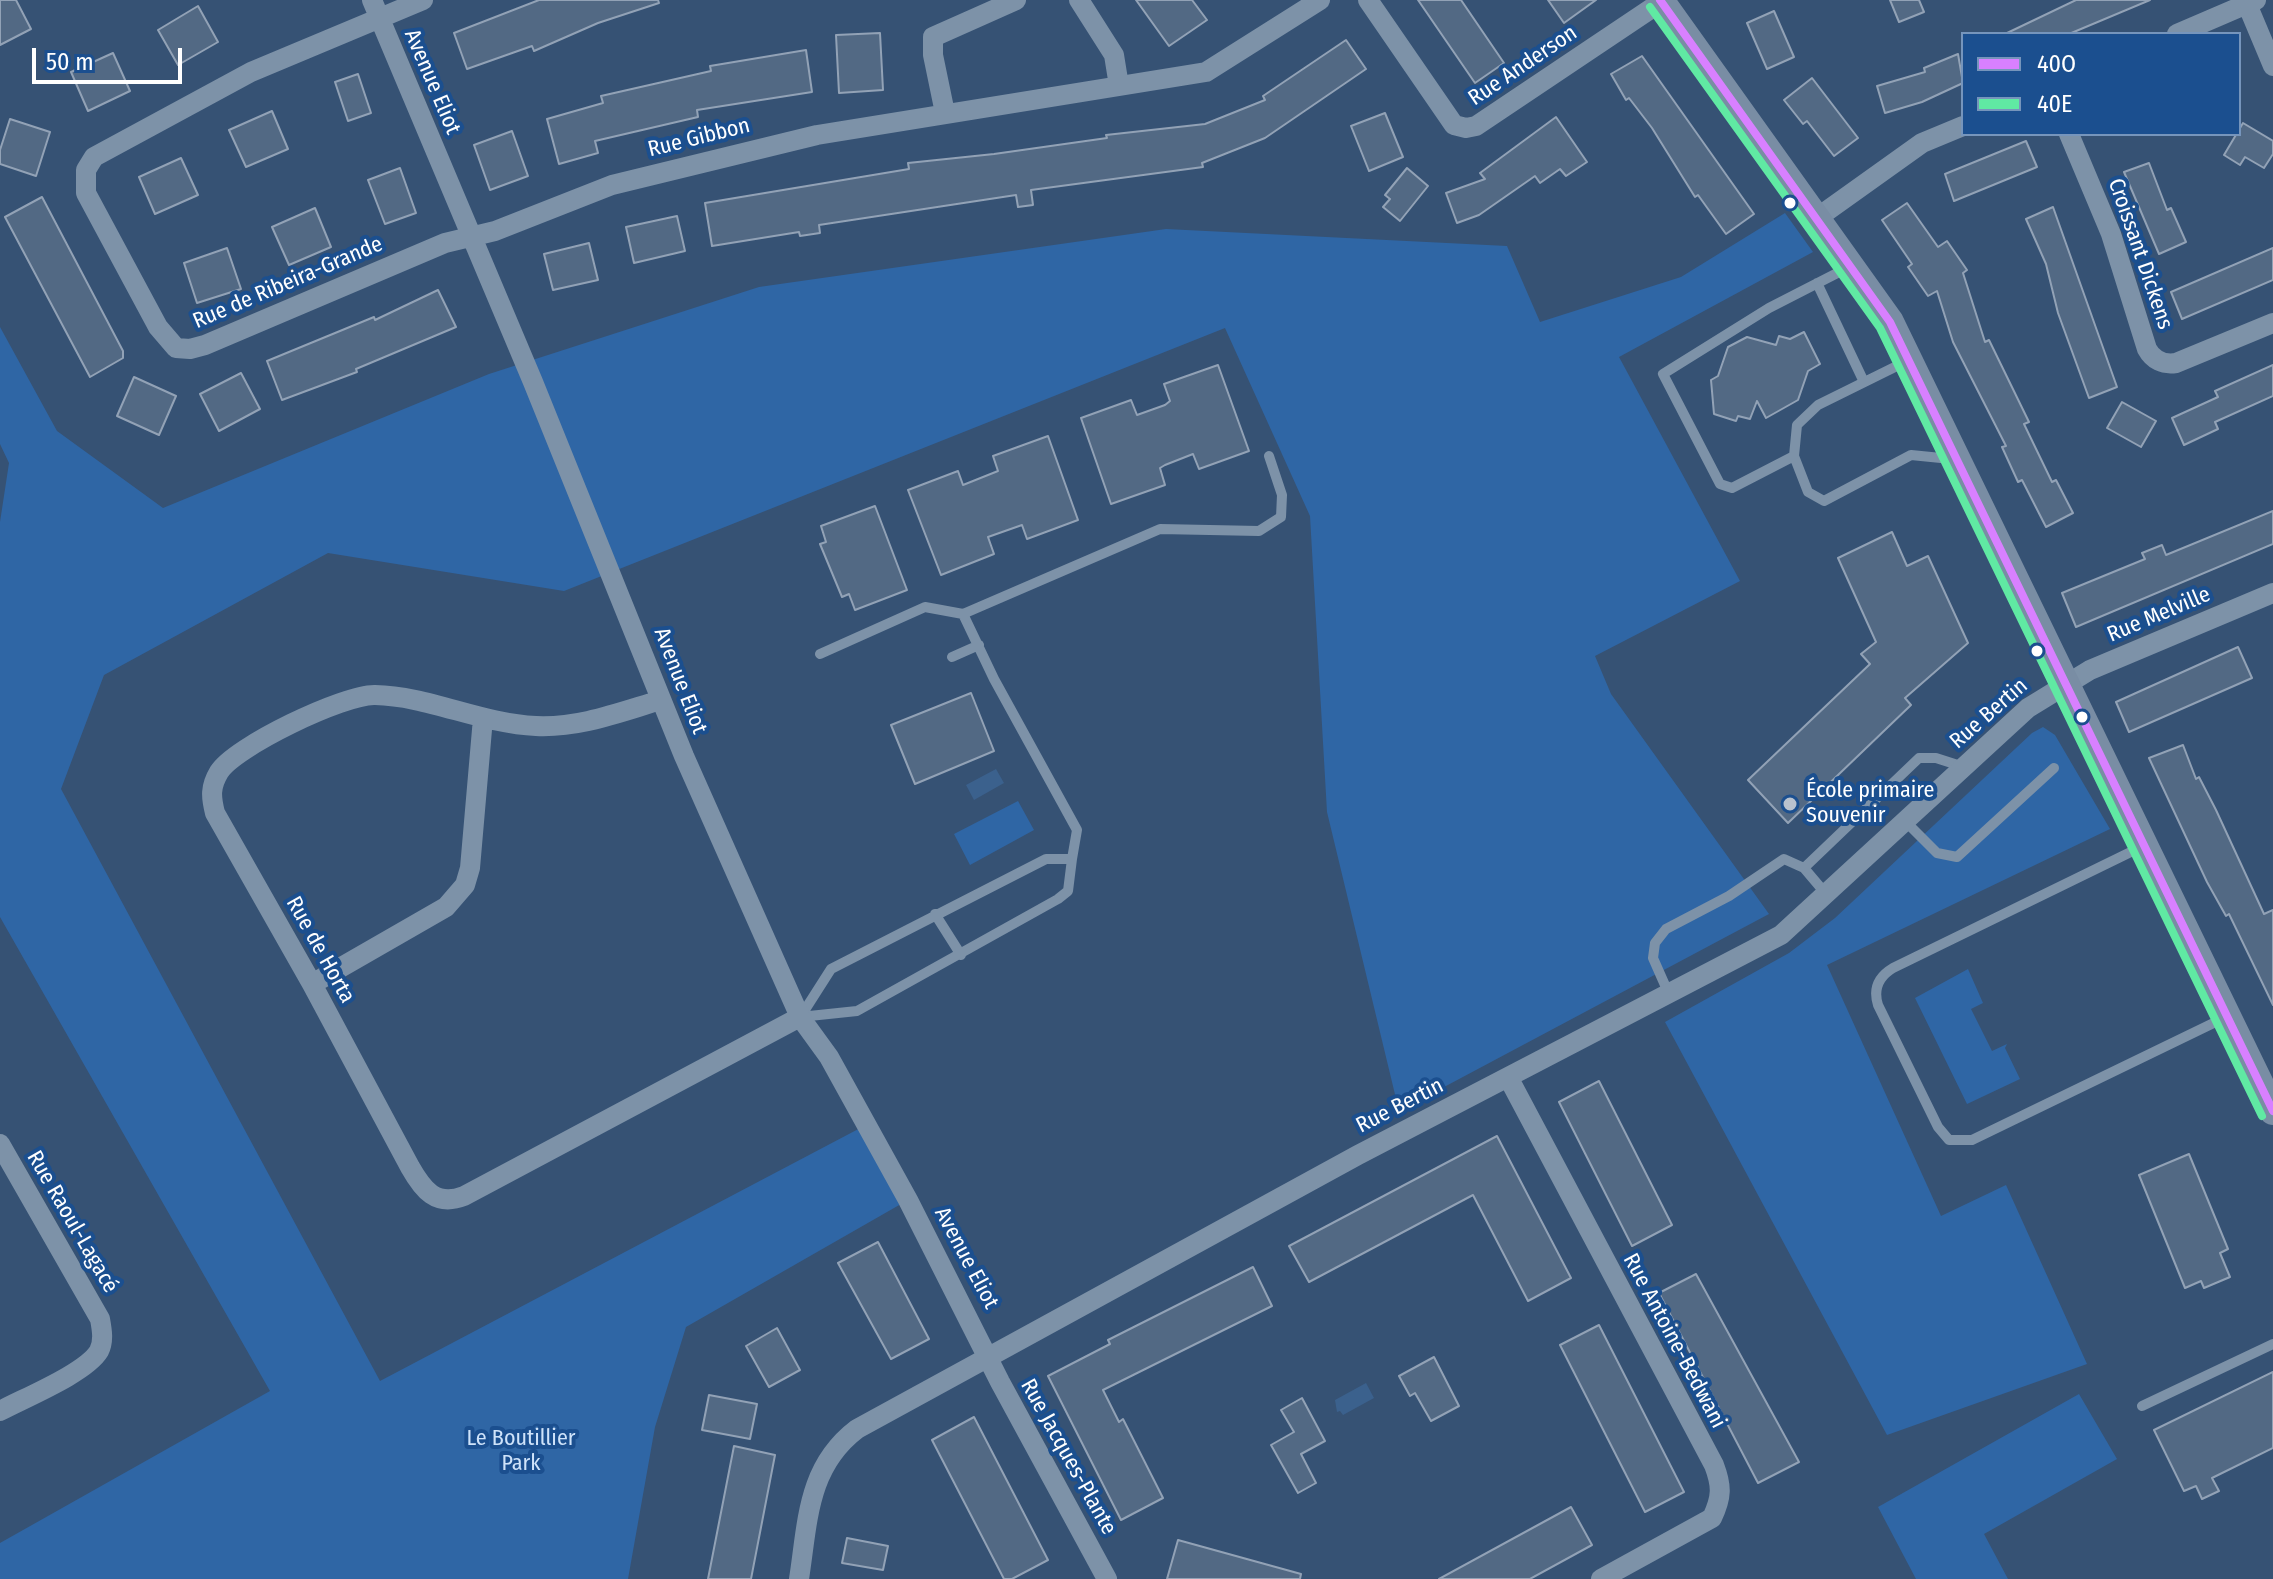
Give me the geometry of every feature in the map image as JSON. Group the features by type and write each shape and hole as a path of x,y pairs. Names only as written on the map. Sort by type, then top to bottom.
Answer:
{"street":[{"path":"376,8 423,0"},
{"path":"945,113 933,55 933,37 1016,0"},
{"path":"1079,0 1114,55 1119,86"},
{"name":"Rue Gibbon","path":"470,236 503,228 612,185 817,135 1206,72 1320,0"},
{"name":"Rue Anderson","path":"1368,0 1451,120 1466,128 1476,126 1506,107 1660,1"},
{"path":"1660,1 1882,307 2273,1111"},
{"path":"2182,32 2251,2 2273,66"},
{"name":"Avenue Eliot","path":"376,8 661,700 800,1017 829,1057 908,1200 988,1358"},
{"name":"Rue de Ribeira-Grande","path":"376,8 107,148 86,170 86,193 166,339 176,348 190,349 445,243 470,236"},
{"path":"1817,218 1922,143 1961,127"},
{"name":"Croissant Dickens","path":"2070,136 2108,225 2152,357 2165,364 2176,363 2273,323"},
{"name":"Rue Melville","path":"2065,683 2273,593"},
{"name":"Rue Bertin","path":"799,1579 814,1488 836,1445 857,1429 1508,1077 1781,935 1828,896 2020,714 2065,683"},
{"name":"Rue de Horta","path":"661,700 612,716 572,724 537,726 483,718 395,698 373,695 353,698 316,711 231,759 220,769 212,785 215,813 418,1181 431,1196 444,1201 464,1196 800,1017"},
{"path":"312,984 446,907 465,885 470,868 483,718"},
{"name":"Rue Antoine-Bedwani","path":"1508,1077 1721,1485 1721,1500 1712,1518 1601,1579"},
{"name":"Rue Raoul-Lagacé","path":"0,1144 100,1319 103,1335 99,1350 87,1364 0,1411"},
{"name":"Rue Jacques-Plante","path":"988,1358 1107,1579"}],"lane":[{"path":"1794,456 1732,488 1720,484 1663,374 1851,265"},
{"path":"1817,283 1864,382"},
{"path":"1909,361 1818,405 1797,425 1794,456 1808,492 1824,501 1911,455 1957,459"},
{"path":"820,654 925,607 963,614 1160,529 1259,531 1281,517 1282,495 1269,456"},
{"path":"800,1017 857,1011 961,955 1068,891 1077,830 994,679 963,614"},
{"path":"952,657 979,645"},
{"path":"1804,868 1919,758 1936,758 1964,767"},
{"path":"1906,822 1937,853 1957,857 2054,768"},
{"path":"2143,846 1883,974 1877,985 1876,1000 1891,1032 1938,1127 1949,1140 1964,1143 2227,1017"},
{"path":"800,1017 831,969 1046,859 1072,859"},
{"path":"1668,992 1653,958 1655,943 1666,929 1729,896 1773,863 1784,859 1804,868 1828,896"},
{"path":"935,914 961,955"},
{"path":"2142,1406 2273,1344"}],"green space":[{"name":"Le Boutillier Park","path":"1785,213 1813,252 1619,357 1740,581 1595,656 1611,694 1769,914 1399,1111 1327,812 1310,516 1225,328 564,591 328,553 104,675 61,789 380,1381 866,1125 908,1200 686,1327 655,1427 628,1579 0,1579 0,1543 270,1391 0,917 0,522 9,463 0,444 0,327 57,431 163,508 489,374 759,287 1166,229 1507,246 1540,322 1681,277"},
{"path":"2043,727 2055,735 2110,829 1827,965 1941,1216 2006,1185 2087,1364 1887,1435 1665,1022 1789,953 1835,918 2032,733"},
{"path":"1018,801 1034,830 970,865 954,834"},
{"path":"1968,969 1983,1003 1971,1009 1992,1051 2007,1044 2005,1048 2020,1079 1967,1104 1915,998"},
{"path":"2079,1394 2117,1459 1984,1534 2008,1579 1916,1579 1878,1507"}],"shaded area":[{"path":"996,769 1004,783 974,800 966,785"},
{"path":"1366,1383 1374,1398 1343,1415 1337,1412 1335,1400"}],"building":[{"path":"0,0 16,0 31,29 0,45"},
{"path":"539,0 658,0 659,3 598,23 534,51 532,46 467,69 454,33"},
{"path":"1136,0 1192,0 1207,20 1169,46"},
{"path":"1418,0 1461,0 1504,63 1475,83"},
{"path":"1548,0 1596,0 1564,23"},
{"path":"1890,0 1919,0 1924,12 1899,22"},
{"path":"2076,0 2150,0 2074,32 2009,32"},
{"path":"198,6 218,42 178,65 158,30"},
{"path":"1774,11 1794,57 1767,69 1747,23"},
{"path":"880,33 883,90 839,93 836,35"},
{"path":"1346,40 1366,69 1265,138 1202,163 1203,167 1031,190 1033,205 1018,207 1016,195 819,225 820,233 800,236 799,232 712,246 705,203 909,169 908,163 1205,124 1265,100 1263,96"},
{"path":"806,50 812,92 697,110 698,117 595,141 598,153 559,164 547,119 603,103 601,96 711,71 710,66"},
{"path":"113,53 130,91 88,111 71,72"},
{"path":"1958,54 1961,84 1922,102 1885,113 1877,86 1925,72 1924,68"},
{"path":"1642,56 1754,214 1726,234 1698,195 1695,197 1652,128 1629,98 1626,100 1611,74"},
{"path":"358,74 371,113 348,121 335,82"},
{"path":"1812,78 1858,138 1834,156 1807,121 1803,124 1784,100"},
{"path":"272,111 288,149 246,167 229,130"},
{"path":"1385,113 1403,157 1369,171 1351,126"},
{"path":"1556,117 1587,162 1566,176 1560,169 1540,183 1535,176 1479,215 1457,223 1446,193 1485,179 1480,173"},
{"path":"10,119 50,132 36,176 0,164 0,150"},
{"path":"2243,123 2273,141 2273,154 2264,168 2245,157 2240,165 2224,155 2235,136 2241,136"},
{"path":"512,131 528,176 490,190 474,145"},
{"path":"2026,141 2037,167 1954,201 1945,174"},
{"path":"181,158 198,195 155,214 139,177"},
{"path":"2149,163 2167,210 2171,208 2186,242 2159,254 2124,172"},
{"path":"400,168 416,213 385,224 368,180"},
{"path":"1407,168 1428,186 1400,221 1383,207 1390,199 1385,195"},
{"path":"42,197 123,351 123,358 90,377 5,217"},
{"path":"1907,203 1938,247 1947,241 1967,270 1963,273 1985,342 1989,340 2029,422 2024,424 2052,482 2056,480 2073,513 2046,527 2022,480 2018,482 2002,447 2006,446 1953,342 1937,291 1928,296 1908,267 1912,264 1882,220"},
{"path":"2053,207 2117,387 2089,398 2058,313 2046,264 2026,219"},
{"path":"315,208 331,247 289,265 272,227"},
{"path":"677,216 685,251 634,263 626,227"},
{"path":"589,243 598,280 553,290 544,254"},
{"path":"227,248 241,289 197,303 184,263"},
{"path":"2273,248 2273,280 2182,319 2171,292"},
{"path":"438,290 456,327 356,369 357,372 282,400 267,361 374,317 375,320"},
{"path":"1804,332 1820,364 1808,371 1798,400 1766,418 1757,401 1750,419 1738,416 1736,421 1714,414 1711,380 1718,376 1728,347 1747,337 1776,345 1779,336 1790,339"},
{"path":"1218,365 1249,451 1199,469 1193,454 1160,468 1165,485 1111,504 1081,418 1131,400 1137,415 1165,405 1170,401 1164,384"},
{"path":"2273,365 2273,396 2215,422 2218,429 2184,445 2172,418 2218,397 2215,391"},
{"path":"241,373 260,409 219,431 200,394"},
{"path":"134,377 176,396 159,435 117,416"},
{"path":"2122,402 2156,421 2141,447 2107,428"},
{"path":"1048,436 1078,520 1027,539 1022,525 988,537 994,554 941,575 908,490 958,471 963,485 998,471 993,456"},
{"path":"875,506 907,590 855,610 849,594 842,597 820,544 826,542 821,526"},
{"path":"2273,511 2273,544 2076,627 2062,593 2145,559 2142,553 2162,545 2166,555"},
{"path":"1892,532 1907,566 1928,556 1968,643 1905,698 1911,705 1788,823 1748,780 1870,664 1861,654 1876,642 1838,558"},
{"path":"2238,647 2252,678 2129,732 2116,702"},
{"path":"971,693 994,751 915,784 891,725"},
{"path":"2183,745 2196,779 2199,777 2216,810 2264,914 2273,910 2273,1005 2229,914 2226,916 2207,882 2149,758"},
{"path":"1599,1081 1672,1225 1632,1246 1559,1102"},
{"path":"1497,1136 1571,1278 1528,1301 1473,1195 1309,1282 1289,1246"},
{"path":"2189,1154 2228,1249 2220,1253 2230,1277 2204,1288 2201,1281 2185,1288 2139,1175"},
{"path":"878,1242 929,1339 891,1359 838,1263"},
{"path":"1253,1267 1272,1306 1103,1390 1119,1422 1123,1419 1163,1498 1121,1520 1048,1376 1110,1344 1108,1340"},
{"path":"1696,1274 1799,1462 1758,1483 1659,1293"},
{"path":"1599,1325 1684,1492 1645,1512 1560,1345"},
{"path":"777,1328 800,1370 769,1387 746,1346"},
{"path":"1434,1357 1459,1406 1431,1421 1415,1393 1410,1396 1399,1376"},
{"path":"2273,1372 2273,1448 2212,1478 2219,1491 2202,1499 2196,1486 2184,1491 2154,1430"},
{"path":"709,1395 757,1404 750,1439 702,1430"},
{"path":"1302,1398 1325,1441 1301,1454 1316,1483 1298,1493 1271,1445 1294,1432 1281,1410"},
{"path":"974,1417 1048,1560 1012,1579 1004,1579 932,1440"},
{"path":"734,1446 775,1455 751,1579 708,1579"},
{"path":"1571,1507 1592,1545 1530,1579 1439,1579"},
{"path":"847,1538 888,1546 883,1570 842,1563"},
{"path":"1178,1540 1301,1574 1300,1579 1167,1579"}],"transit line":[{"name":"40O","path":"1660,0 1890,322 2273,1111"},
{"name":"40E","path":"1650,7 1880,328 2262,1116"}],"place":[{"name":"École primaire Souvenir","path":"1790,804"}]}
